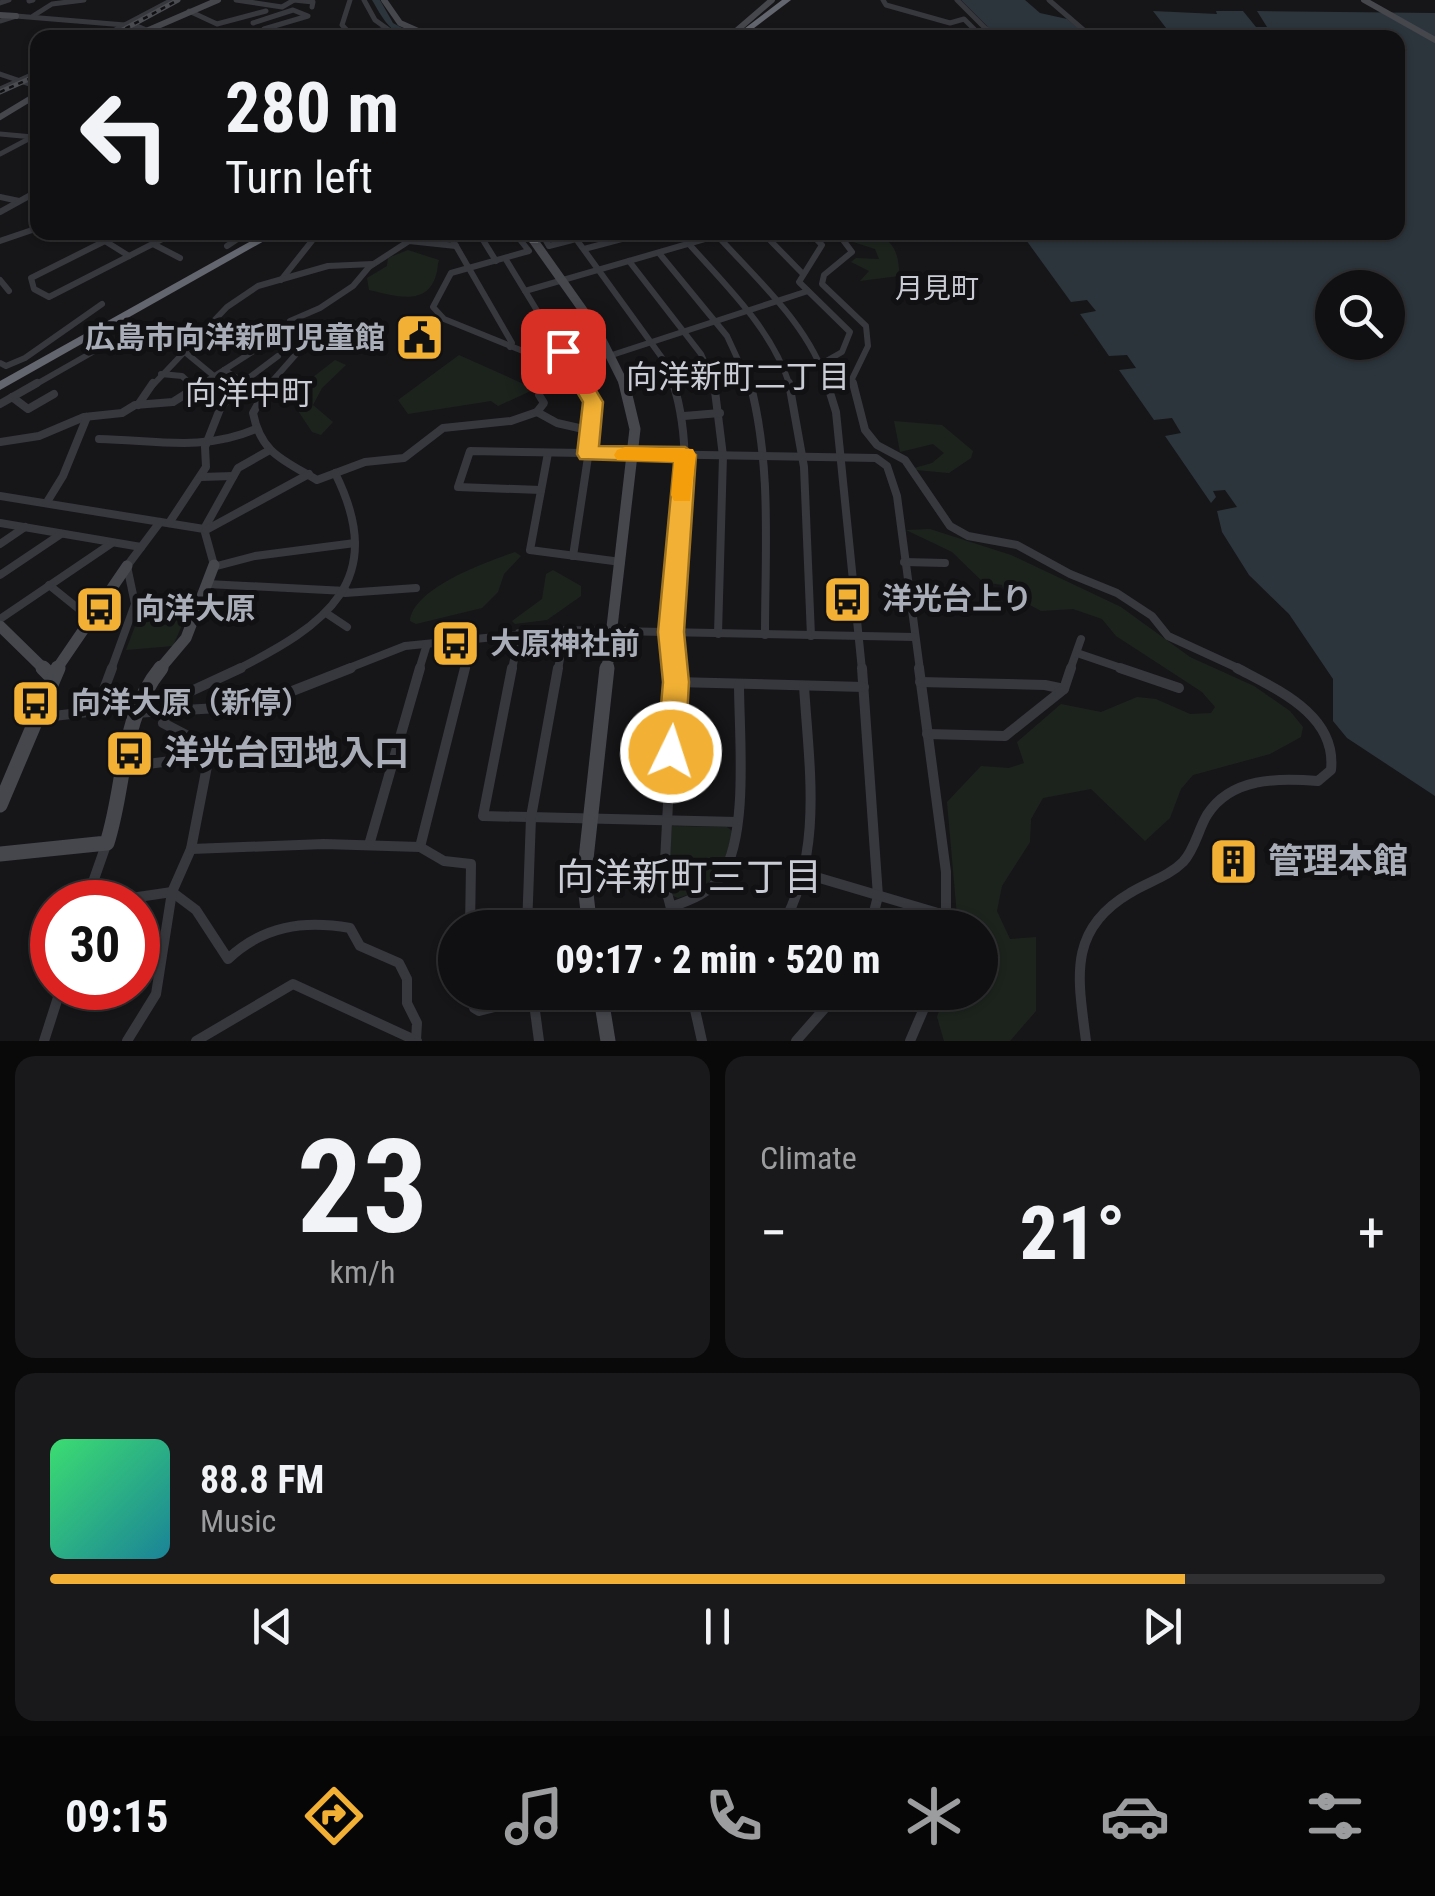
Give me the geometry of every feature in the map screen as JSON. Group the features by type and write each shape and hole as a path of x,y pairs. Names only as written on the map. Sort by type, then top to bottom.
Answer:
{"highway":[{"path":"760,22 776,0"},
{"path":"748,30 793,0"},
{"path":"0,383 248,240"},
{"path":"0,383 92,337 260,240"}],"street":[{"path":"0,3 9,0"},
{"path":"30,17 50,2 84,0"},
{"path":"114,30 172,0"},
{"path":"143,30 218,0"},
{"path":"236,0 282,7 294,0 311,1 312,7"},
{"path":"347,30 342,25 350,0"},
{"path":"364,0 385,30"},
{"path":"384,0 400,23 416,30"},
{"path":"744,30 776,0"},
{"path":"883,0 886,5 950,23 964,18 975,30"},
{"path":"957,0 987,29 984,30"},
{"path":"1048,0 1085,30"},
{"path":"1364,0 1435,40"},
{"path":"242,18 253,24 264,30 308,16 293,10 253,24"},
{"path":"189,11 214,24 266,11"},
{"path":"0,18 30,17 150,30"},
{"path":"294,20 302,28"},
{"path":"0,74 30,86"},
{"path":"0,89 30,75"},
{"path":"0,117 30,96"},
{"path":"0,134 30,136"},
{"path":"0,154 30,139"},
{"path":"0,212 30,195"},
{"path":"0,196 19,202"},
{"path":"0,241 30,231"},
{"path":"109,240 31,278 34,288 49,297 161,240"},
{"path":"228,246 243,240"},
{"path":"281,280 313,240"},
{"path":"453,240 512,342 510,347"},
{"path":"484,240 526,291 593,402 572,556"},
{"path":"520,240 528,251 451,273 433,308 444,318 577,373"},
{"path":"536,240 612,355 633,400 634,455 584,877 588,910"},
{"path":"540,240 549,246 563,240"},
{"path":"576,240 668,366 684,416 685,455 671,632 676,682 664,881 672,910"},
{"path":"584,250 613,240"},
{"path":"526,291 700,240"},
{"path":"721,240 777,302 821,364 836,412 864,687 878,896 874,910"},
{"path":"770,240 803,274"},
{"path":"817,240 822,245 799,282 850,332 852,339 821,364"},
{"path":"843,240 852,252 824,275 822,284 866,326 868,346 852,379 865,430 877,445 905,460 950,526 968,536 1017,545 1070,574 1117,593 1152,616 1168,636 1236,667 1300,704 1323,730 1334,752 1331,770 1318,780 1278,776 1247,784 1226,795 1208,812 1182,863 1097,914 1086,931 1079,958 1086,1041"},
{"path":"105,242 129,256"},
{"path":"302,328 293,320 353,286 373,264 409,242 456,246"},
{"path":"153,244 180,258"},
{"path":"689,244 748,311 786,374 802,457 811,636"},
{"path":"659,253 716,322 751,381 760,416 765,635"},
{"path":"629,262 685,332 717,389 723,456 718,634"},
{"path":"138,405 161,374 237,299 258,286 342,264 373,264"},
{"path":"0,280 9,291"},
{"path":"612,355 808,291"},
{"path":"0,363 6,366 25,358 102,304"},
{"path":"0,454 2,442 39,436 87,417 122,413 138,405 173,402 263,345 315,325"},
{"path":"313,335 254,406 256,429 268,451 318,480 364,462 400,460 443,428 511,421 538,412 544,404 539,395"},
{"path":"0,404 106,345 92,337"},
{"path":"563,351 601,339"},
{"path":"186,353 214,376"},
{"path":"0,805 52,677 127,566 201,477 206,467 205,447 220,409 242,381 278,356"},
{"path":"224,370 242,381 268,386"},
{"path":"161,374 182,376 196,388"},
{"path":"12,397 28,409 54,394"},
{"path":"538,412 556,423 592,431"},
{"path":"684,416 720,413"},
{"path":"47,502 63,476 87,417"},
{"path":"100,439 205,447 230,442 256,429"},
{"path":"94,880 117,812 120,768 143,690 186,638 214,566 205,530 238,468 268,451"},
{"path":"540,490 458,487 470,451 876,458 887,466 897,496 946,872 947,910"},
{"path":"548,453 530,550 622,562"},
{"path":"209,756 188,736 163,722 172,700 279,648 326,613 346,592 355,543 352,505 335,472"},
{"path":"0,496 205,530 309,474"},
{"path":"201,477 233,476"},
{"path":"0,523 141,548"},
{"path":"0,544 25,527"},
{"path":"0,575 61,534"},
{"path":"52,677 0,623 112,542"},
{"path":"214,566 256,556 355,543"},
{"path":"904,562 944,563"},
{"path":"37,718 96,711 135,604 127,566"},
{"path":"208,584 346,592 416,588"},
{"path":"49,586 90,618"},
{"path":"326,613 347,627"},
{"path":"134,714 235,707 272,699 405,646 520,634 565,630 914,638"},
{"path":"525,910 533,818 565,630"},
{"path":"520,634 484,816 737,822"},
{"path":"927,734 1005,736 1064,689 1081,639"},
{"path":"420,846 472,640"},
{"path":"369,845 427,644"},
{"path":"1078,653 1179,688"},
{"path":"676,682 864,687"},
{"path":"920,682 1045,684 1064,689"},
{"path":"671,906 700,897 714,886 736,846 739,684"},
{"path":"789,910 806,874 810,842 804,686"},
{"path":"120,768 209,756"},
{"path":"127,1041 150,1010 156,994 172,892 190,848 209,756"},
{"path":"0,854 107,844"},
{"path":"190,848 420,846 444,861 472,864 471,910"},
{"path":"806,874 915,910"},
{"path":"160,894 172,892 196,910 228,959 251,938 289,925 322,922 350,928 360,946 399,964 407,979 408,1003 417,1023 417,1040 294,984 196,1041"},
{"path":"44,1041 54,1010"},
{"path":"535,1010 539,1041"},
{"path":"603,1010 608,1041"},
{"path":"695,1010 702,1041"},
{"path":"796,1041 823,1010"},
{"path":"910,1041 923,1010"}],"shaded area":[{"path":"961,0 1025,0 1040,13 1067,19 1080,30 991,30"},
{"path":"1153,11 1243,11 1256,27 1267,27 1257,11 1435,13 1435,796 1347,738 1333,721 1333,679 1289,614 1249,575 1222,532 1217,511 1237,507 1225,490 1213,491 1216,497 1211,503 1165,436 1181,433 1172,418 1154,420 1119,370 1136,368 1127,355 1109,356 1080,314 1096,311 1087,300 1071,302 1026,240 1405,240 1405,30 1168,30"},
{"path":"886,240 895,251 899,276 860,281 869,271 851,262 856,258 879,259 875,249 853,242"},
{"path":"408,250 439,260 437,273 425,292 408,297 369,290 367,278 387,266 388,258"},
{"path":"459,355 535,389 498,406 491,401 408,414 398,400"},
{"path":"335,360 346,365 322,388 313,405 333,422 321,435 312,432 293,403 308,381"},
{"path":"894,421 942,425 973,451 971,458 949,473 916,470 944,453 933,444 900,452"},
{"path":"930,529 1011,555 1121,607 1190,657 1254,686 1290,711 1303,727 1301,737 1270,754 1193,775 1181,789 1170,818 1145,841 1091,789 1043,798 1031,819 1030,842 1002,886 997,910 957,910 947,802 981,766 1009,768 1024,763 1017,742 1061,704 1101,712 1137,697 1156,699 1190,714 1211,713 1215,707 1202,692 1116,636 1102,619 1073,609 1041,611 1004,591 1002,585 983,582 952,552 906,530"},
{"path":"515,552 521,556 504,574 498,592 482,608 416,624 410,621 414,609 437,587"},
{"path":"553,570 581,586 581,596 547,620 515,624 512,621 542,599 546,574"},
{"path":"185,618 173,646 126,650 137,621"},
{"path":"672,826 727,827 732,831 716,874 700,888 678,898 673,896 668,872"},
{"path":"998,913 1010,939 1036,937 1036,1011 1010,1041 944,1041 937,1017 939,1010 998,1010"}],"waterway":[{"path":"376,0 390,25 400,30"}],"railway":[{"path":"123,30 178,0"},
{"path":"0,92 30,79"}],"slow traffic":[{"path":"625,455 685,455 682,495"}],"place":[{"name":"広島市向洋新町児童館","path":"420,338"},
{"name":"洋光台上り","path":"847,599"},
{"name":"向洋大原","path":"100,609"},
{"name":"大原神社前","path":"455,644"},
{"name":"向洋大原（新停）","path":"36,703"},
{"name":"洋光台団地入口","path":"129,753"},
{"name":"管理本館","path":"1233,861"}],"district":[{"name":"月見町","path":"937,288"},
{"name":"向洋新町二丁目","path":"738,377"},
{"name":"向洋中町","path":"249,393"},
{"name":"向洋新町三丁目","path":"689,877"}],"route":[{"path":"563,351 593,402 588,454 685,455 671,632 676,682 671,752"}]}
